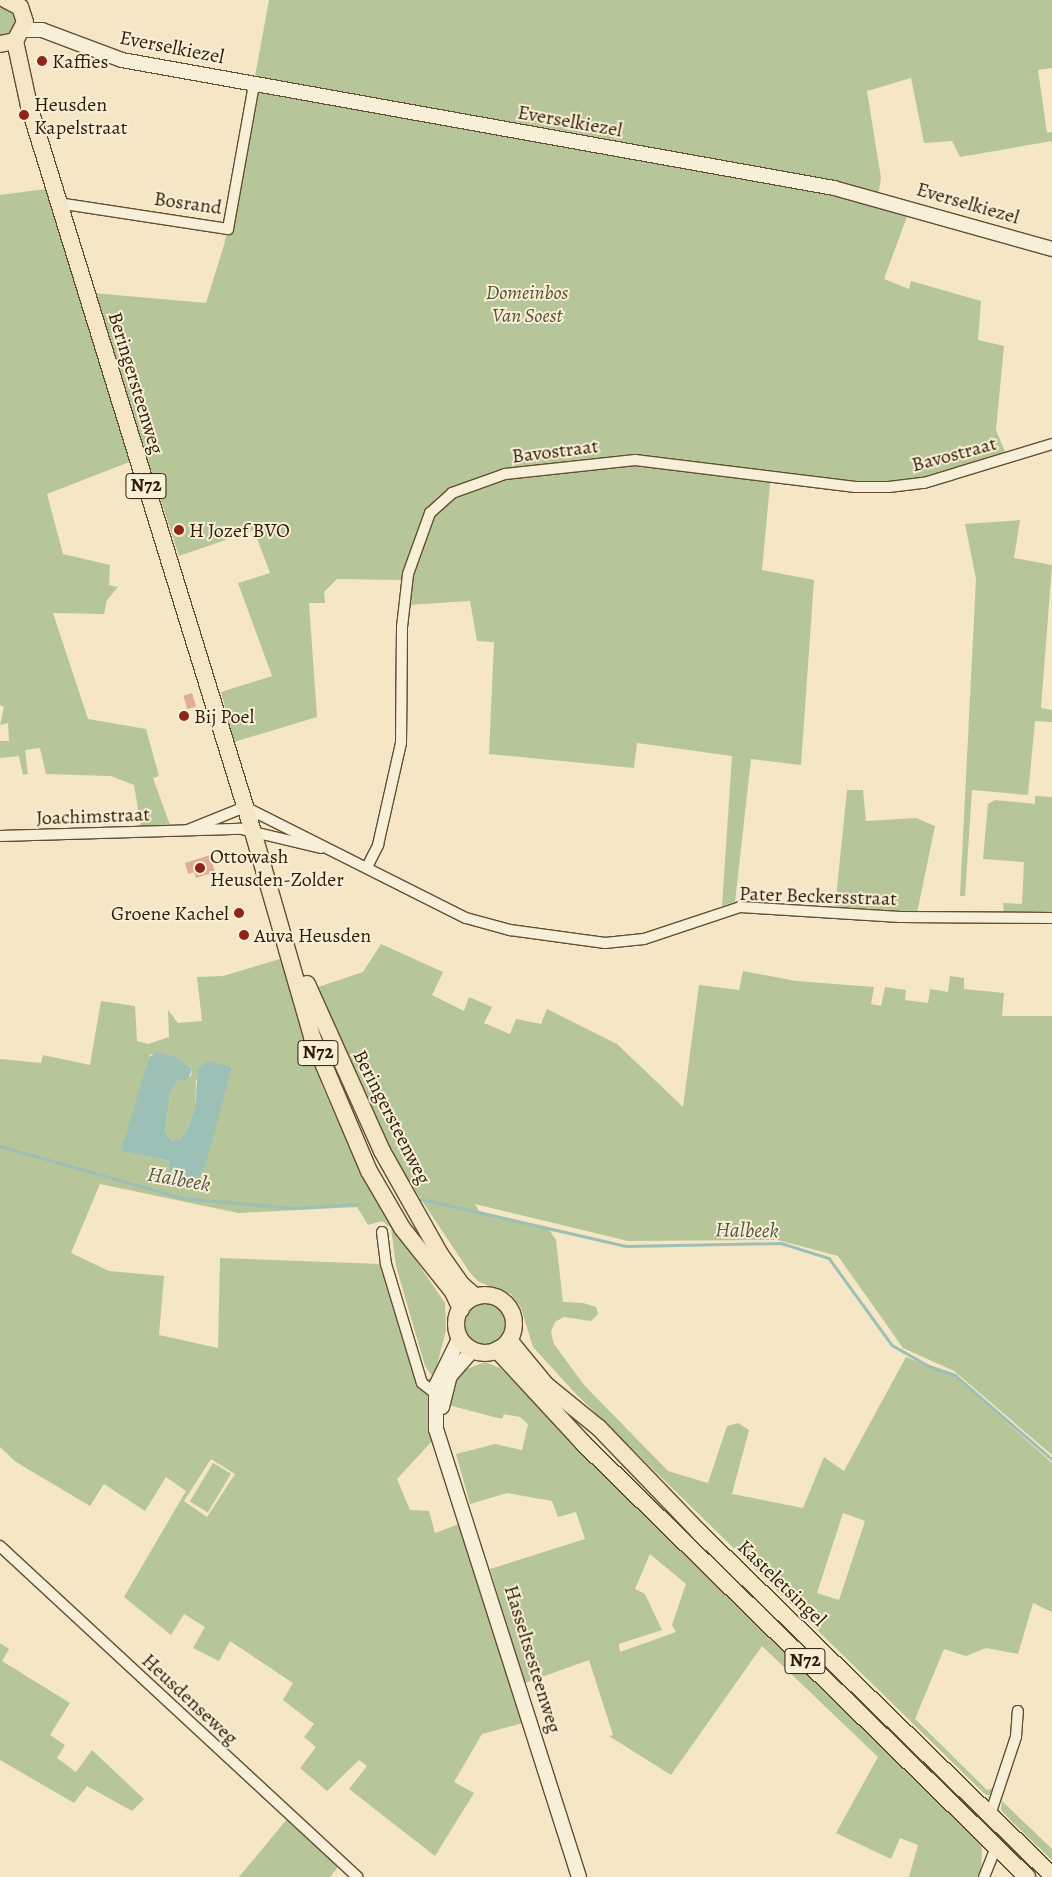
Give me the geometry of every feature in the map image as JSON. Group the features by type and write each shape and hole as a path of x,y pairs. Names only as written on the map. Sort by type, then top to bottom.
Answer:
{"main road":[{"name":"Beringersteenweg","path":"6,0 20,7 13,35 25,95 268,885 359,1106 434,1257"},
{"name":"N72","path":"434,1257 476,1297"},
{"name":"N72","path":"434,1257 461,1308"},
{"path":"460,1337 473,1350 503,1345 514,1324 508,1307 494,1296 476,1297 461,1308"},
{"name":"Hasseltsesteenweg","path":"460,1337 457,1328 461,1308"},
{"name":"Kasteletsingel","path":"503,1345 546,1385 599,1428 699,1532 1052,1875"},
{"name":"Kasteletsingel","path":"503,1345 583,1444 1027,1877"}],"street":[{"name":"Everselkiezel","path":"13,35 49,24 78,44 122,60 834,188 1052,249"},
{"name":"Bosrand","path":"58,203 228,229 254,84"},
{"name":"Bavostraat","path":"367,868 378,846 401,743 402,627 408,574 430,513 452,493 505,474 634,460 855,487 889,487 924,483 1052,444"},
{"name":"Joachimstraat","path":"188,830 245,807"},
{"name":"Pater Beckersstraat","path":"245,807 473,920 510,930 605,943 644,939 740,907 900,917 1052,918"},
{"name":"Joachimstraat","path":"0,836 188,830 253,832"},
{"name":"Pater Beckersstraat","path":"253,832 336,852"},
{"path":"382,1232 386,1264 422,1383 435,1393"},
{"name":"Hasseltsesteenweg","path":"460,1337 435,1393 436,1429 447,1453 579,1877"},
{"name":"Hasseltsesteenweg","path":"447,1453 444,1393 459,1362 473,1350"},
{"name":"Heusdenseweg","path":"0,1546 357,1877"},
{"path":"990,1816 1016,1736 1018,1711"},
{"path":"984,1877 996,1847"}],"green space":[{"name":"Domeinbos Van Soest","path":"269,0 1052,0 1052,68 1038,70 1047,133 1052,132 1052,141 960,157 952,141 924,143 911,78 867,91 881,178 877,202 909,211 884,279 909,289 911,281 981,301 978,340 1004,346 996,430 1006,454 924,481 871,483 777,475 770,484 762,570 814,580 801,765 751,759 735,902 722,906 732,756 637,743 634,768 489,754 494,642 477,641 470,601 407,605 403,580 337,579 324,592 325,603 309,603 317,717 234,742 221,692 272,676 238,583 270,573 254,530 179,556 93,293 206,303 224,245"},
{"path":"0,7 15,14 17,20 10,34 0,36"},
{"path":"46,189 132,461 47,494 63,554 110,565 109,585 118,587 107,600 104,614 53,613 88,719 146,729 159,776 153,778 170,825 141,827 134,785 111,776 46,774 40,748 25,750 28,774 23,775 19,756 0,758 0,741 9,741 8,723 0,725 4,707 0,705 0,195"},
{"path":"1020,520 1014,558 1052,565 1041,708 1052,710 1052,722 1035,721 1028,795 972,790 965,896 960,896 976,579 965,524"},
{"path":"847,790 863,790 866,821 916,818 935,826 917,913 835,908"},
{"path":"1035,796 1052,797 1052,912 1004,913 1003,903 1022,904 1024,862 983,859 988,804 995,800 1035,804"},
{"path":"381,944 443,972 432,995 464,1011 469,997 492,1007 484,1023 510,1034 516,1019 541,1024 547,1009 617,1044 683,1107 699,985 739,990 743,971 796,981 874,987 871,1004 881,1006 885,987 906,990 905,1000 928,1003 930,989 948,992 950,976 964,978 964,989 1004,993 1002,1016 1052,1016 1052,1455 954,1371 903,1348 838,1256 778,1240 628,1241 475,1204 479,1211 548,1228 556,1240 563,1302 583,1303 596,1307 598,1314 591,1321 564,1317 555,1322 551,1332 554,1344 584,1385 668,1471 708,1483 727,1426 738,1423 749,1430 732,1494 803,1508 824,1457 844,1471 906,1357 956,1377 1052,1463 1052,1612 1033,1603 1018,1654 986,1648 966,1656 944,1649 915,1719 987,1790 994,1788 995,1795 986,1795 575,1393 533,1347 521,1308 511,1294 479,1282 471,1274 408,1180 361,1094 318,987 363,972","holes":["843,1513 865,1521 839,1600 817,1593"]},
{"path":"280,959 322,1086 347,1142 387,1218 445,1303 446,1330 430,1393 433,1440 397,1479 410,1510 429,1511 435,1533 459,1524 523,1723 482,1734 454,1782 474,1793 435,1856 349,1789 367,1766 359,1760 327,1791 300,1768 316,1747 304,1737 314,1724 283,1700 293,1683 230,1641 219,1661 193,1648 205,1627 184,1614 171,1635 124,1597 186,1491 166,1477 145,1511 104,1484 90,1506 16,1462 0,1447 0,1059 41,1063 43,1055 90,1065 101,1001 135,1006 137,1041 148,1044 169,1037 168,1010 178,1023 202,1021 197,977 223,976","holes":["150,1054 179,1058 192,1069 191,1076 177,1081 170,1094 165,1132 172,1141 180,1139 188,1127 195,1107 196,1080 232,1066 220,1111 192,1180 168,1174 169,1161 122,1151","100,1184 238,1213 357,1207 368,1225 382,1221 391,1228 396,1266 425,1366 433,1377 424,1380 381,1264 220,1258 218,1348 159,1335 164,1276 109,1271 71,1253","211,1459 235,1474 207,1517 184,1501"]},
{"path":"482,1303 490,1303 501,1309 507,1324 501,1339 490,1345 482,1345 471,1339 465,1328 465,1320 471,1309"},
{"path":"485,1362 500,1368 982,1844 981,1877 909,1877 918,1845 900,1838 891,1859 836,1833 878,1757 762,1646 671,1775 609,1736 613,1735 589,1660 525,1683 490,1569 585,1539 576,1512 558,1517 552,1501 507,1493 470,1504 456,1454 495,1444 522,1450 528,1424 520,1417 504,1414 502,1419 448,1405 452,1387 464,1370","holes":["650,1554 686,1584 672,1625 676,1632 620,1652 619,1644 662,1630 645,1594 635,1589"]},
{"path":"213,1463 231,1474 208,1512 190,1502"},
{"path":"0,1643 9,1649 2,1661 70,1703 50,1735 65,1745 57,1758 76,1772 92,1750 144,1799 132,1811 87,1786 74,1803 0,1760"},
{"path":"1002,1801 1052,1849 1052,1860 1001,1810"},
{"path":"287,1819 338,1867 330,1877 239,1877"}],"water":[{"path":"157,1052 179,1058 192,1069 188,1079 177,1081 170,1094 165,1132 172,1141 180,1139 188,1127 195,1107 198,1068 208,1061 232,1067 205,1168 197,1179 168,1174 169,1161 121,1151 149,1057"}],"building":[{"path":"192,693 196,706 187,709 183,696"},
{"name":"Ottowash Heusden-Zolder","path":"210,855 215,872 196,878 194,872 188,874 185,863"}],"waterway":[{"name":"Halbeek","path":"0,1146 182,1198 292,1208 358,1204"},
{"name":"Halbeek","path":"421,1199 627,1246 781,1243 829,1258 892,1345 929,1366 955,1375 1052,1459"}],"place":[{"name":"Kaffies","path":"42,61"},
{"name":"Heusden Kapelstraat","path":"24,115"},
{"name":"H Jozef BVO","path":"179,530"},
{"name":"Bij Poel","path":"184,716"},
{"name":"Ottowash Heusden-Zolder","path":"200,868"},
{"name":"Groene Kachel","path":"239,913"},
{"name":"Auva Heusden","path":"244,935"}]}
